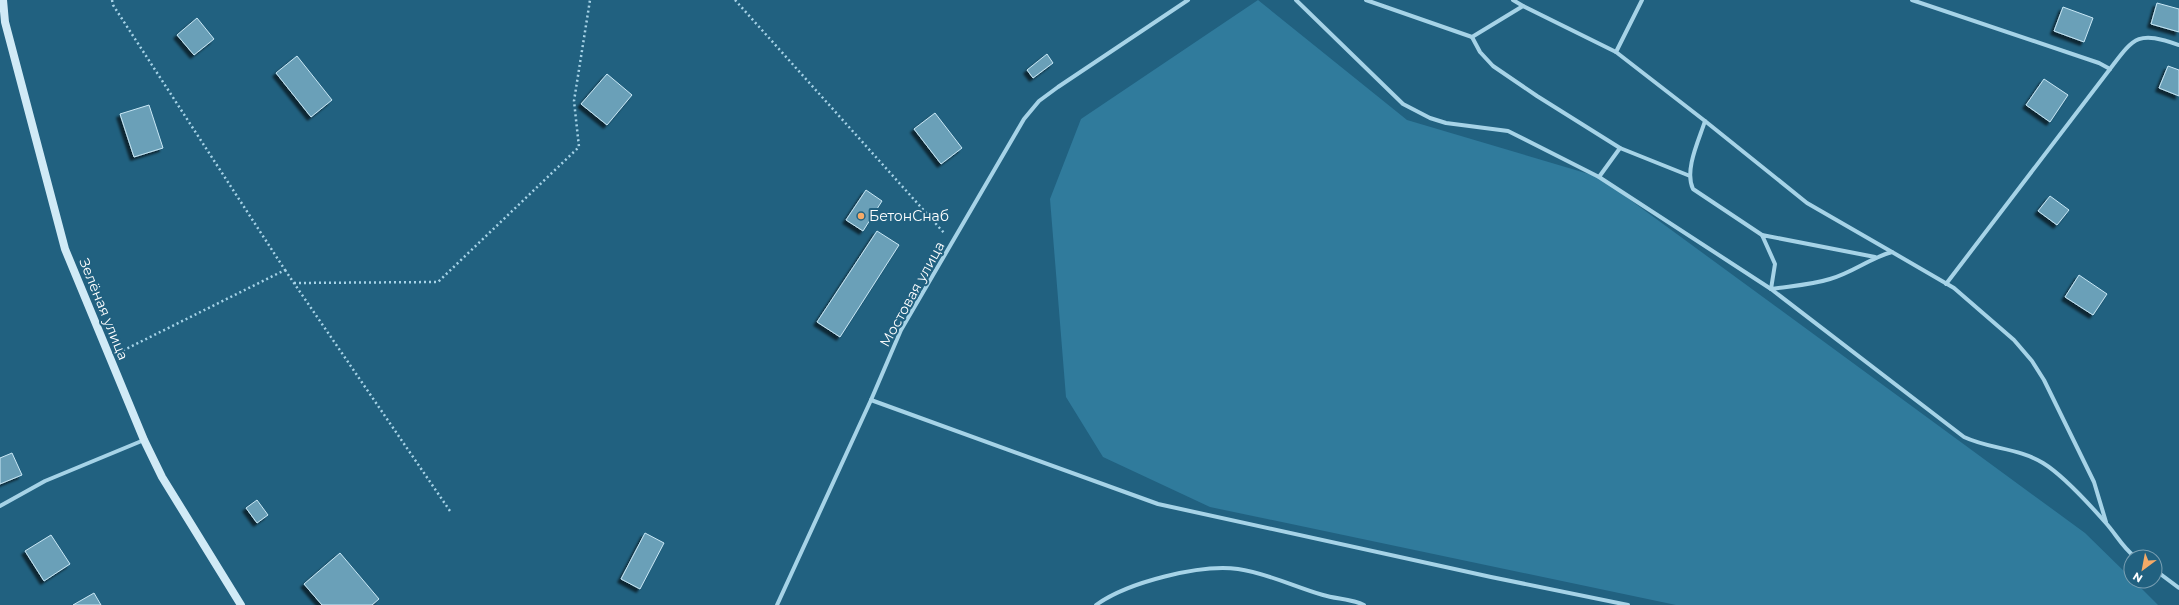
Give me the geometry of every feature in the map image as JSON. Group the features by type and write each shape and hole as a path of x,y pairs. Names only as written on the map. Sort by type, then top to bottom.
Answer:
{"main road":[{"name":"Зелёная улица","path":"3,0 6,22 65,249 144,440 162,477 240,605"}],"street":[{"name":"Мостовая улица","path":"777,605 871,400 901,330 1024,119 1040,101 1188,0"},
{"path":"1296,0 1403,104 1413,110 1446,123 1508,131 1599,177 1771,289 1964,437 1985,445 2019,452 2042,463 2106,523 2126,549"},
{"path":"1366,0 1472,37 1480,52 1493,66 1620,148 1690,176"},
{"path":"1513,0 1616,52 1705,121 1807,204 1946,284 2014,340 2044,380 2094,482 2106,523"},
{"path":"1616,52 1642,0"},
{"path":"1912,0 2099,63 2110,69"},
{"path":"1472,37 1523,6"},
{"path":"1946,284 2128,45 2139,38 2156,37 2179,45"},
{"path":"1705,121 1693,157 1690,176 1690,183 1693,189 1762,235 1875,257"},
{"path":"1599,177 1620,148"},
{"path":"1762,235 1775,264 1771,289"},
{"path":"1771,289 1830,279 1867,264 1875,257 1892,252"},
{"path":"871,400 1158,504 1628,605"},
{"path":"0,506 45,481 144,440"},
{"path":"1096,605 1122,590 1149,580 1219,568 1250,571 1324,596 1364,605"},
{"path":"2163,576 2179,588"}],"path":[{"path":"112,0 113,5 285,270 450,511"},
{"path":"294,283 438,282 461,261 579,147 574,101 590,0"},
{"path":"735,0 952,242"},
{"path":"110,357 285,270"}],"shaded area":[{"path":"1258,0 1407,120 1599,177 2085,533 2123,570 2123,589 2142,589 2158,605 1676,605 1210,507 1103,457 1066,397 1050,199 1081,119"}],"building":[{"path":"2157,3 2179,9 2179,32 2151,24"},
{"path":"2063,7 2093,18 2084,42 2054,31"},
{"path":"197,18 214,39 194,55 177,35"},
{"path":"1047,54 1053,63 1033,78 1027,70"},
{"path":"297,56 332,100 311,117 276,73"},
{"path":"2168,66 2179,70 2179,96 2159,88"},
{"path":"607,74 632,95 607,125 581,104"},
{"path":"2044,79 2068,95 2050,122 2026,105"},
{"path":"149,105 163,148 134,157 120,114"},
{"path":"935,113 962,148 941,164 914,129"},
{"path":"866,190 882,201 863,231 846,220"},
{"path":"2050,196 2069,210 2057,225 2038,211"},
{"path":"877,231 899,245 840,337 817,322"},
{"path":"2079,275 2107,294 2093,315 2065,297"},
{"path":"12,453 22,475 0,484 0,458"},
{"path":"257,500 268,515 257,523 246,508"},
{"path":"645,533 664,543 640,589 621,579"},
{"path":"51,535 70,564 44,581 25,551"},
{"path":"340,553 379,599 372,605 322,605 304,584"},
{"path":"94,593 101,605 73,605"}],"place":[{"name":"БетонСнаб","path":"861,216"}]}
